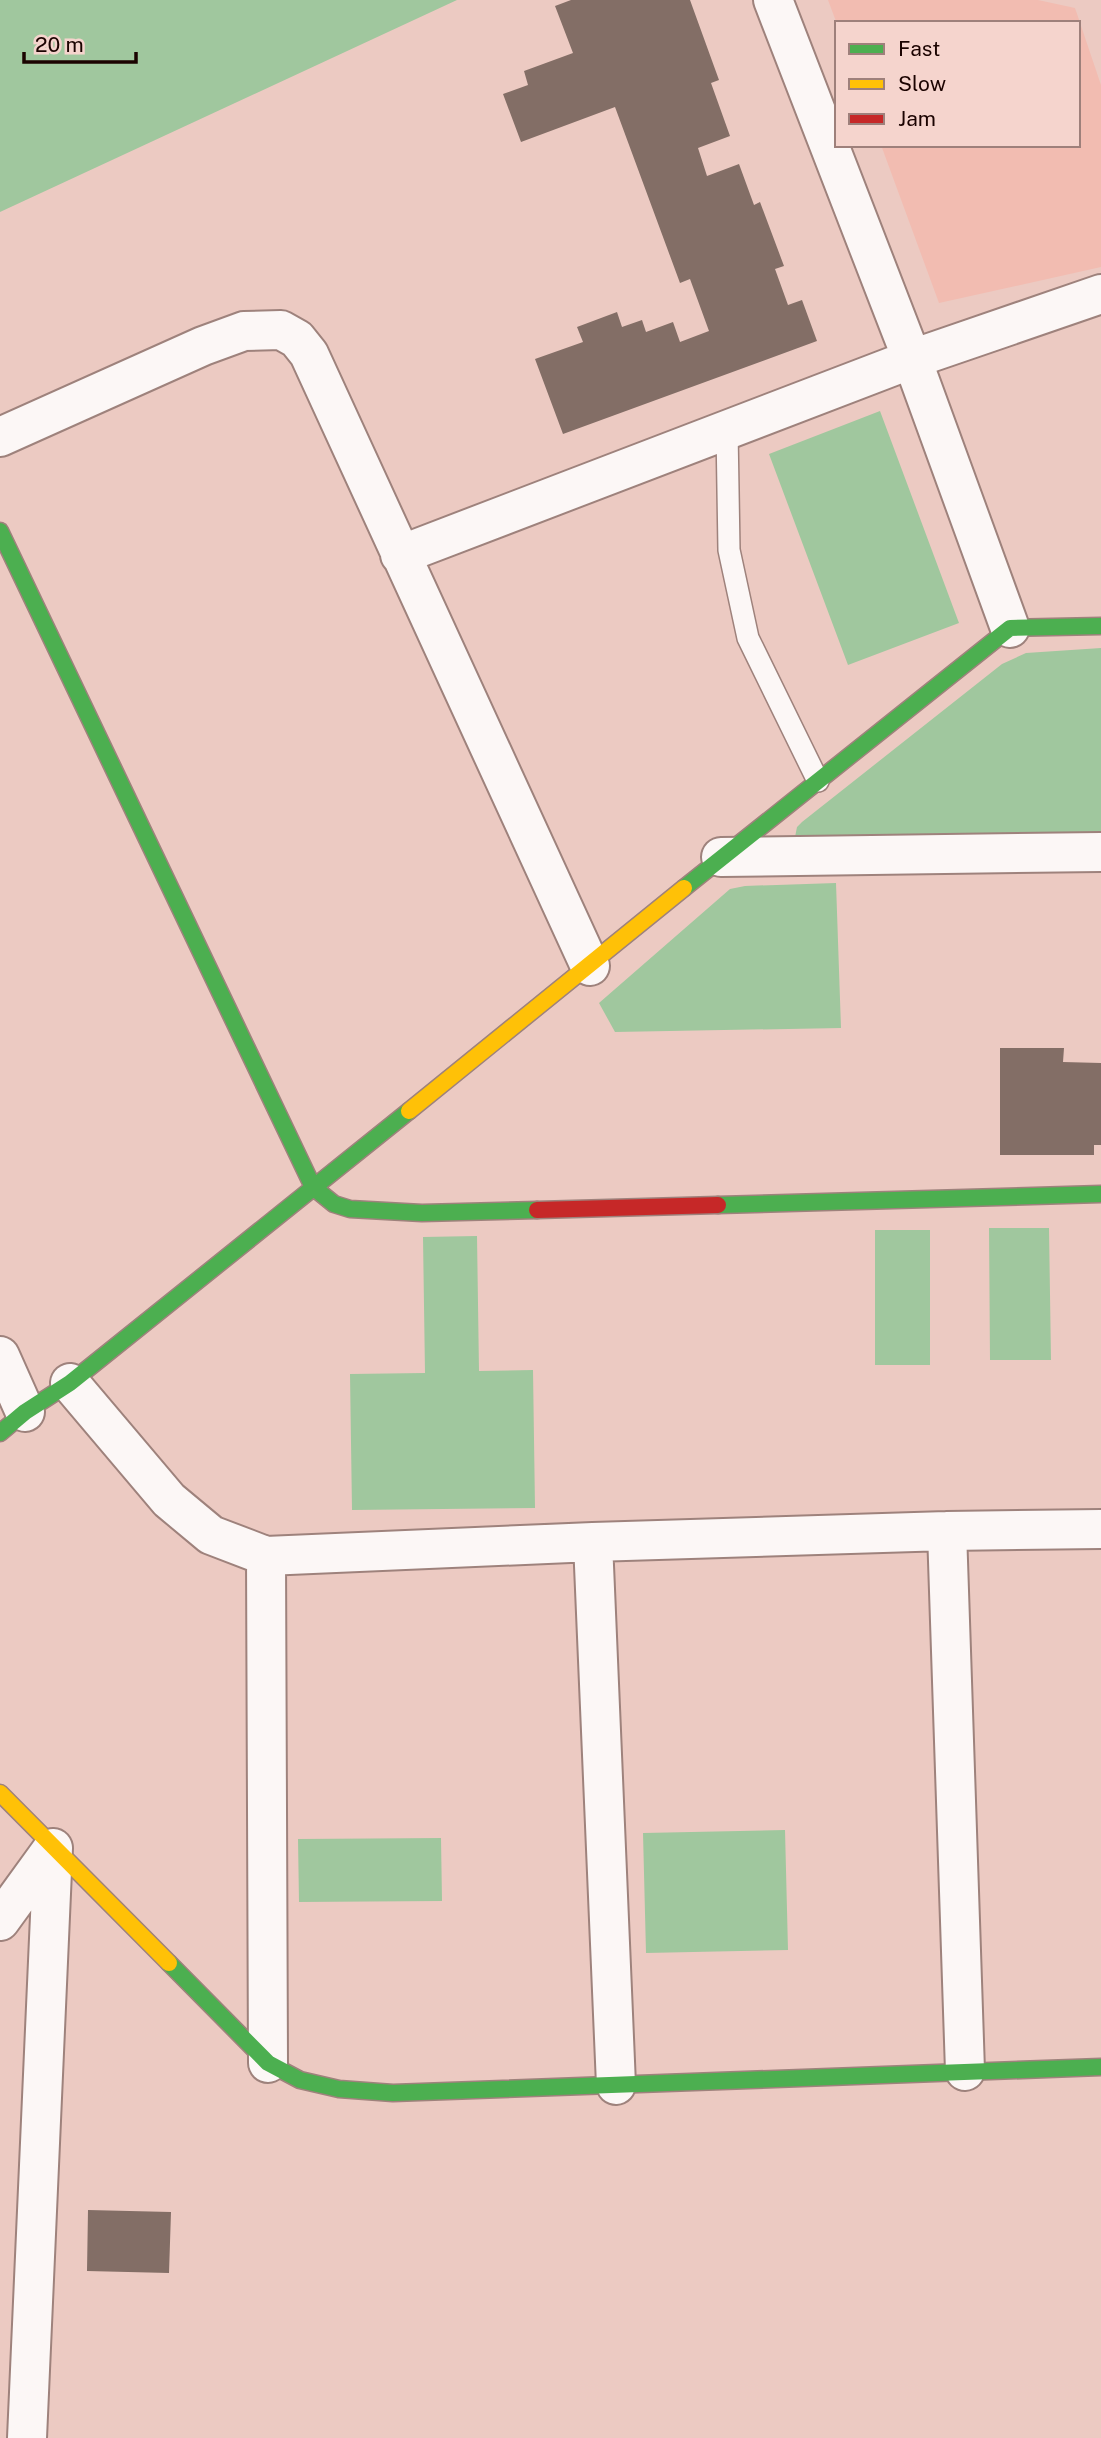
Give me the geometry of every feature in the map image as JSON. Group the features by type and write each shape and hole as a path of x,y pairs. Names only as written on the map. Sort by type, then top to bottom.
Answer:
{"street":[{"path":"773,0 912,359 1010,628"},
{"path":"400,555 912,359 1101,294"},
{"path":"0,437 234,334 263,329 281,330 297,339 309,354 590,966"},
{"path":"0,531 313,1187 334,1204 350,1209 422,1213 1101,1194"},
{"path":"0,1356 13,1422 70,1383 590,966 721,857 1010,628 1101,626"},
{"path":"721,857 1101,852"},
{"path":"70,1383 169,1500 211,1535 266,1556 593,1542 1101,1529"},
{"path":"947,1531 965,2071"},
{"path":"593,1542 616,2085"},
{"path":"266,1556 268,2063"},
{"path":"0,1793 268,2063 300,2080 339,2089 393,2093 1101,2067"},
{"path":"0,1921 53,1848"},
{"path":"27,2438 15,2353 53,1848"}],"lane":[{"path":"727,430 729,550 748,638 818,781"}],"shaded area":[{"path":"828,0 1038,0 1075,8 1079,21 836,21"},
{"path":"1080,23 1101,85 1101,267 939,303 882,147 1080,147"}],"green space":[{"path":"0,0 457,0 0,212"},
{"path":"880,411 959,623 848,665 769,454"},
{"path":"1101,648 1101,835 795,837 797,827 802,822 1002,664 1026,653"},
{"path":"836,883 841,1028 615,1032 599,1003 730,889 745,886"},
{"path":"989,1228 1049,1228 1051,1360 990,1360"},
{"path":"875,1230 930,1230 930,1365 875,1365"},
{"path":"477,1236 479,1371 533,1370 535,1508 352,1510 350,1374 425,1373 423,1237"},
{"path":"785,1830 788,1950 646,1953 643,1833"},
{"path":"441,1838 442,1901 299,1902 298,1839"}],"building":[{"path":"571,0 690,0 719,80 711,83 730,136 698,148 707,176 739,164 754,205 760,202 784,266 775,269 788,305 802,300 817,341 563,434 535,359 583,342 577,327 617,312 622,327 642,320 646,332 673,322 680,342 709,331 690,279 680,283 615,107 521,142 503,94 528,85 524,71 573,53 555,6"},
{"path":"1000,1048 1064,1048 1063,1062 1101,1063 1101,1145 1094,1145 1094,1155 1000,1155"},
{"path":"88,2210 171,2212 169,2273 87,2271"}],"traffic: fast":[{"path":"0,531 313,1187 334,1204 350,1209 422,1213 537,1210"},
{"path":"684,888 1010,628 1101,626"},
{"path":"0,1433 25,1412 70,1383 409,1111"},
{"path":"718,1205 1101,1194"},
{"path":"169,1963 268,2063 300,2080 339,2089 393,2093 1101,2067"}],"traffic: slow":[{"path":"409,1111 684,888"},
{"path":"0,1793 169,1963"}],"traffic: jam":[{"path":"537,1210 718,1205"}]}
